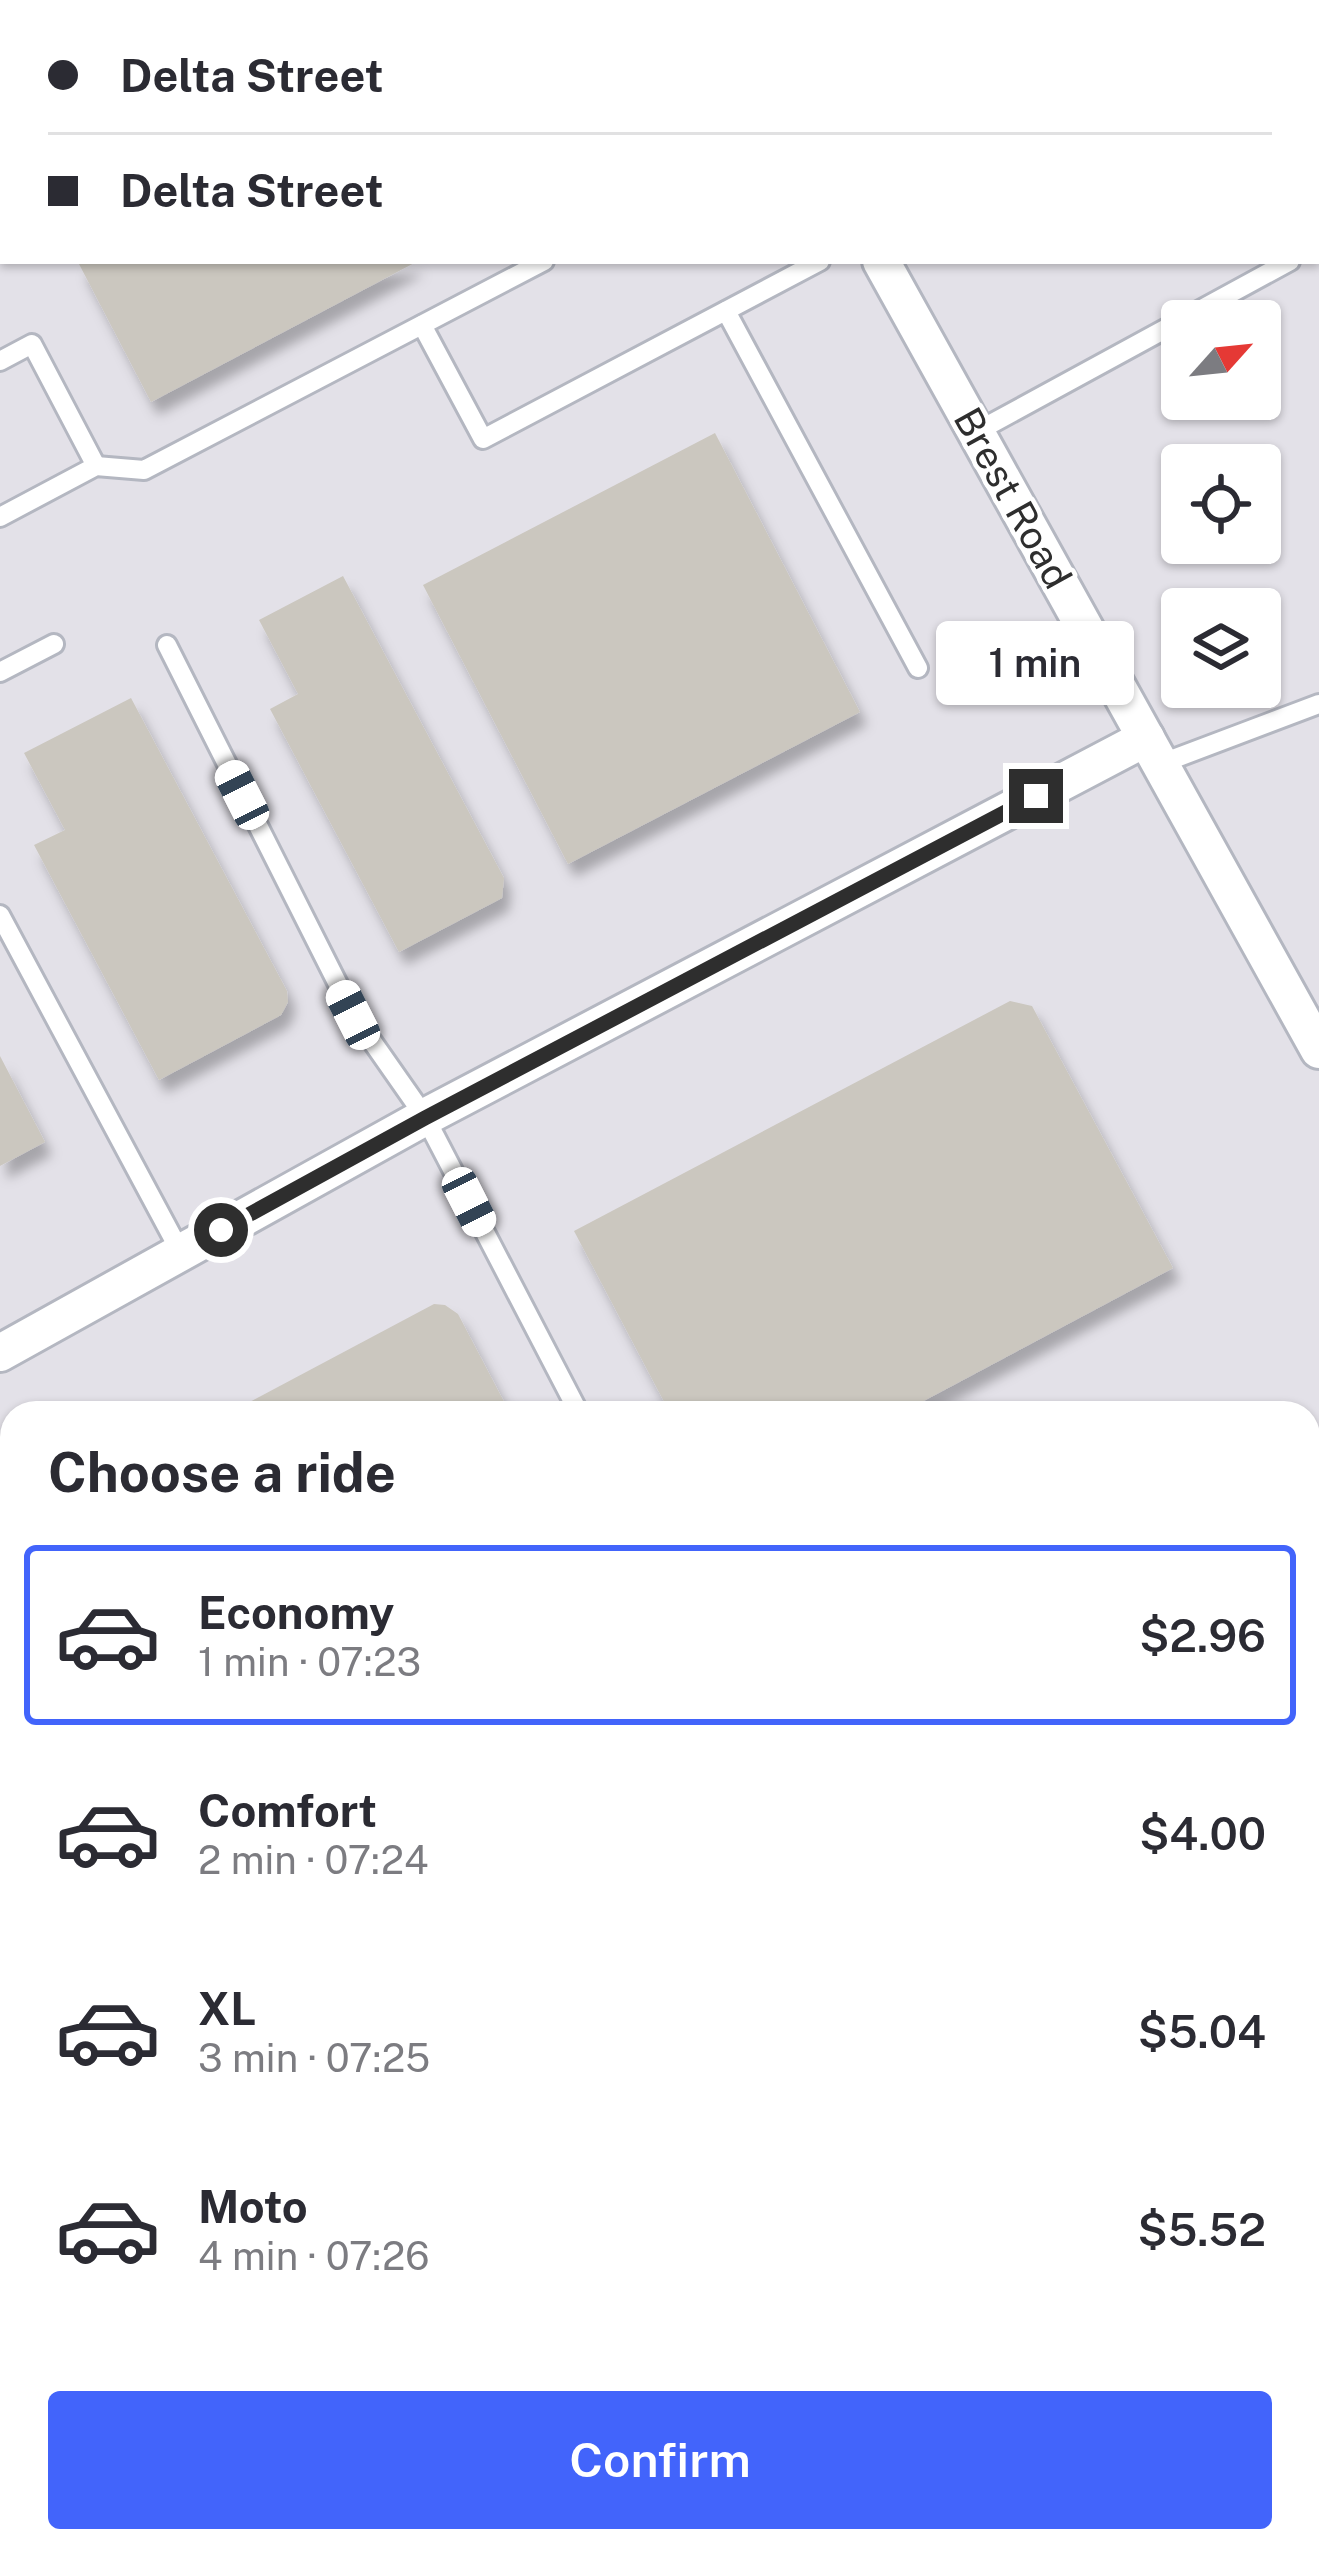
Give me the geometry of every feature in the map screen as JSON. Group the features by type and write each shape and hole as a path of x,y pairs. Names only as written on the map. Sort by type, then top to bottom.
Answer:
{"street":[{"name":"Brest Road","path":"883,264 1319,1050"},
{"path":"0,1353 425,1118 1153,751"}],"lane":[{"path":"0,517 96,466 144,470 538,264"},
{"path":"422,325 483,439 814,264"},
{"path":"976,433 1285,264"},
{"path":"726,311 918,668"},
{"path":"0,361 32,344 96,466"},
{"path":"0,672 54,644"},
{"path":"167,645 353,1015 425,1118 573,1401"},
{"path":"1153,751 1319,704"},
{"path":"0,915 181,1252"}],"shaded area":[{"path":"0,264 1319,264 1319,1401 0,1401"}],"building":[{"path":"79,264 412,264 151,402"},
{"path":"715,433 860,712 568,864 423,585"},
{"path":"343,576 504,878 502,898 399,952 270,709 298,694 259,620"},
{"path":"131,698 287,991 288,1002 281,1015 159,1080 34,845 65,830 24,753"},
{"path":"1010,1001 1032,1006 1173,1268 924,1401 664,1401 574,1231"},
{"path":"0,1056 45,1142 0,1166"},
{"path":"434,1304 458,1314 504,1401 252,1401"}],"route":[{"path":"221,1230 1036,796"}]}
